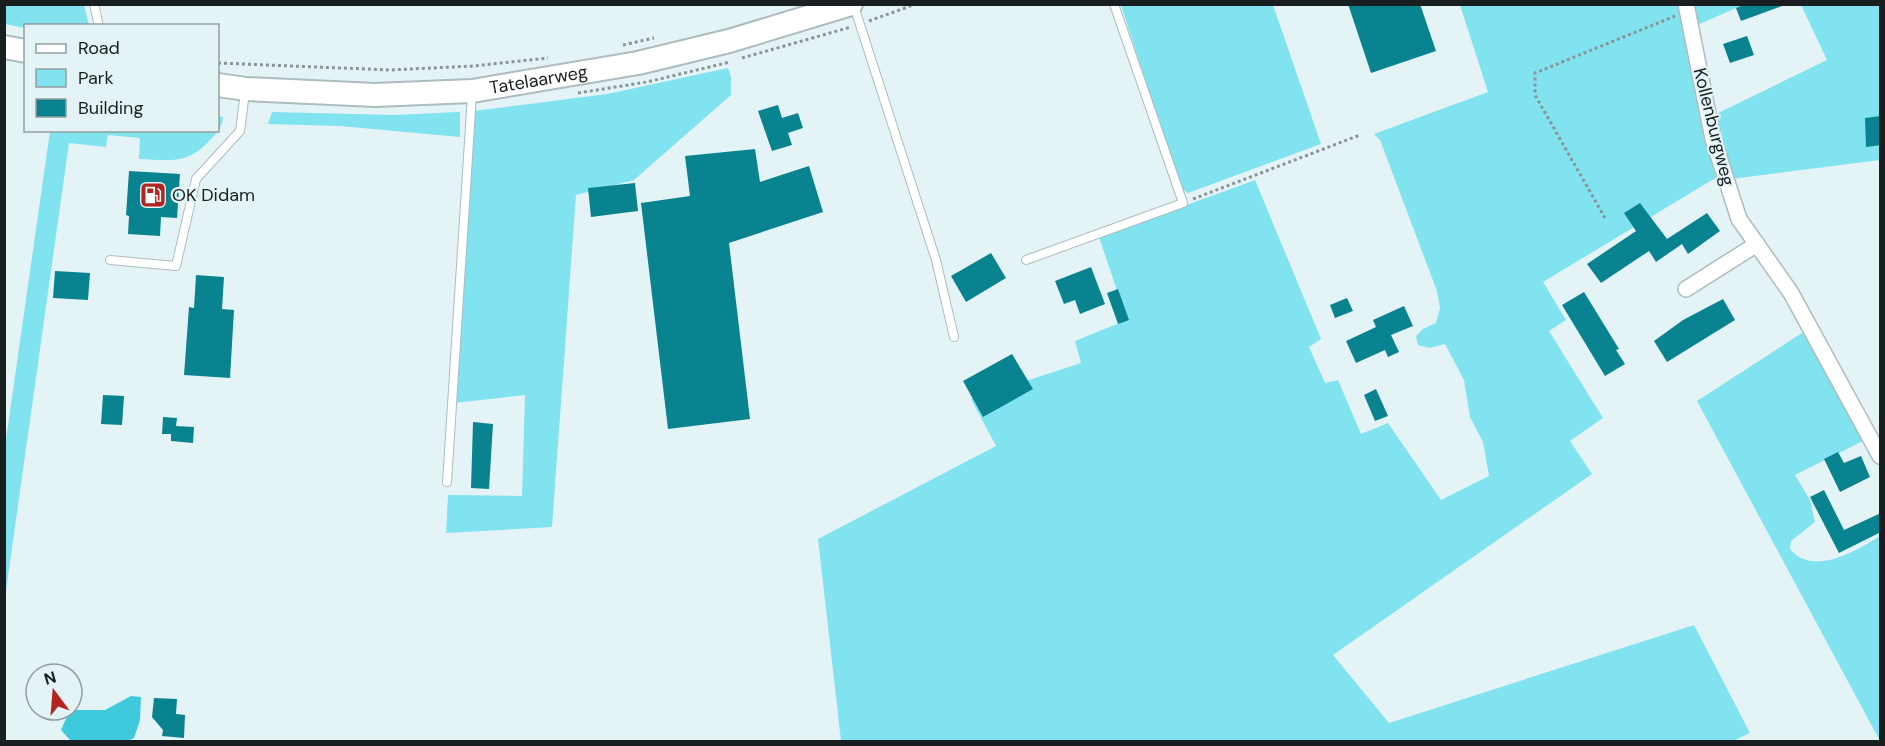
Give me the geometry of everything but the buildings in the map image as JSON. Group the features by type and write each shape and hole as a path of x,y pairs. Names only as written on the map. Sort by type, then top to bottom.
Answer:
{"main road":[{"name":"Tatelaarweg","path":"219,85 246,90 375,95 472,91 638,63 729,41 852,4"},
{"path":"4,47 24,51"}],"street":[{"name":"Kollenburgweg","path":"1686,6 1713,139 1739,219 1791,293 1881,456"},
{"path":"1686,289 1757,244"}],"lane":[{"path":"94,4 99,24"},
{"path":"852,4 936,260 954,337"},
{"path":"1026,260 1183,203 1114,4"},
{"path":"110,260 176,266 196,179 240,131 246,90"},
{"path":"447,482 472,91"}],"path":[{"path":"1605,218 1535,95 1535,73 1670,19 1686,6"},
{"path":"616,46 661,37"},
{"name":"Tatelaarweg","path":"219,63 390,70 473,66 554,57"},
{"path":"1183,203 1360,135"}],"green space":[{"path":"1690,4 1743,5 1695,26"},
{"path":"4,5 84,5 89,24 24,24 24,28 5,24"},
{"path":"1121,5 1273,5 1321,144 1188,193 1180,187"},
{"path":"1460,5 1681,5 1717,177 1543,282 1566,320 1549,331 1603,418 1570,441 1592,474 1333,655 1389,723 1694,625 1750,733 1731,742 841,741 818,539 996,446 971,399 1081,363 1075,341 1127,320 1099,237 1255,180 1321,339 1309,347 1325,383 1338,380 1361,434 1388,423 1441,500 1489,476 1483,442 1470,417 1464,380 1445,344 1430,348 1418,345 1416,336 1423,329 1436,323 1440,308 1437,291 1380,140 1374,134 1488,92"},
{"path":"1801,5 1880,5 1880,160 1731,179 1714,115 1827,60"},
{"path":"728,68 731,77 731,95 634,180 576,195 552,527 446,533 448,495 522,496 525,395 454,403 474,111 607,94"},
{"path":"272,112 396,115 460,112 460,137 340,126 268,124"},
{"path":"219,116 223,117 219,128"},
{"path":"50,132 216,132 201,149 185,158 177,159 139,159 140,138 108,135 106,147 69,143 5,598 5,446"},
{"path":"1808,329 1867,439 1795,475 1810,500 1815,522 1791,541 1790,549 1799,557 1810,561 1822,561 1847,554 1880,536 1880,741 1697,401"}],"shaded area":[{"path":"131,696 141,697 140,720 134,738 126,742 71,741 61,730 65,722 84,722 84,710 105,710"}],"place":[{"name":"OK Didam","path":"153,195"}]}
